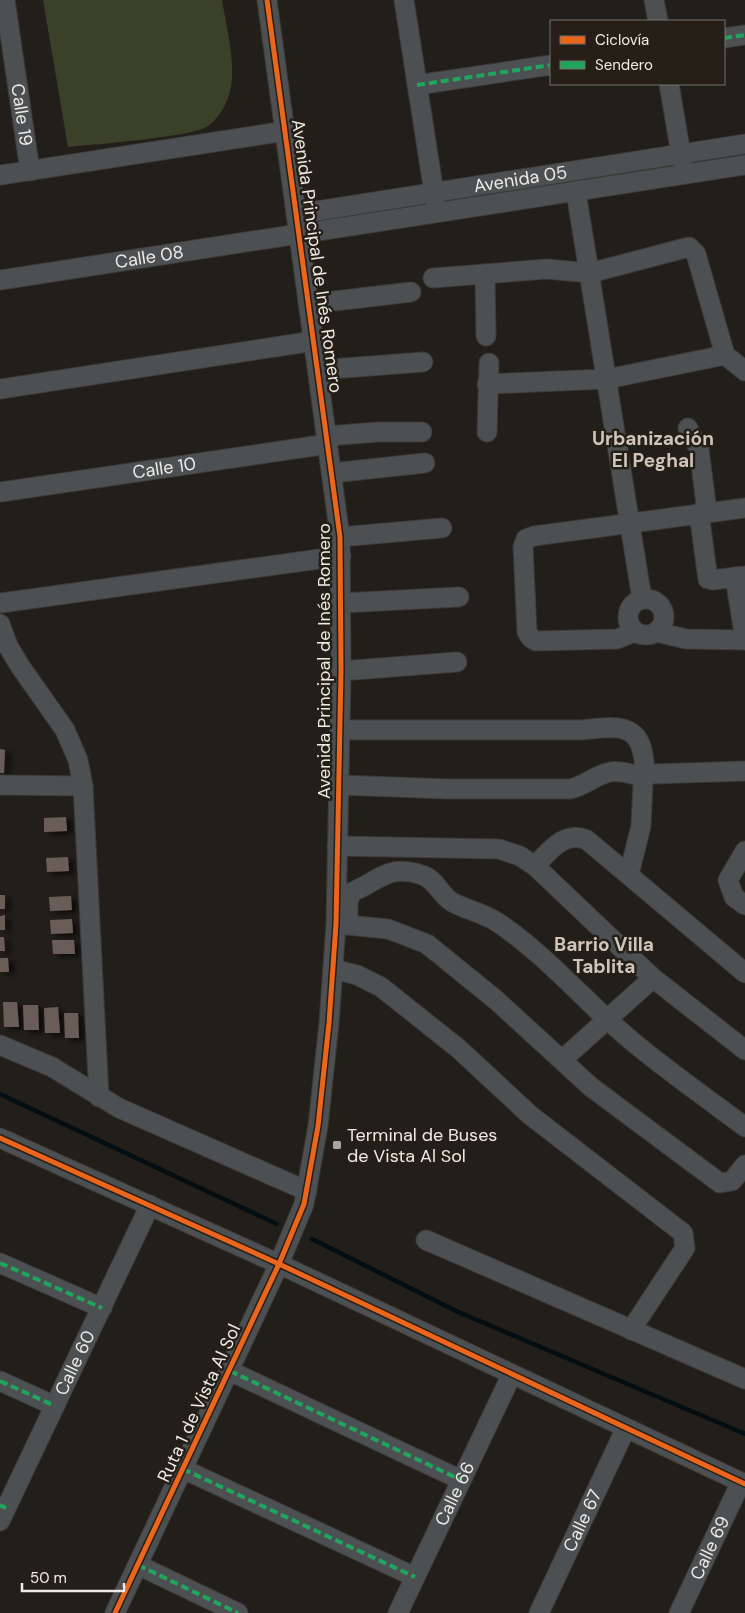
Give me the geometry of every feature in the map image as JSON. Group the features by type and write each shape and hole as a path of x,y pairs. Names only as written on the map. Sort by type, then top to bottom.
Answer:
{"street":[{"name":"Calle 19","path":"5,0 30,171"},
{"name":"Avenida Principal de Inés Romero","path":"268,0 341,546 341,671 337,846 342,924 333,969 318,1126 306,1197"},
{"path":"404,0 437,214"},
{"path":"654,0 658,20"},
{"path":"725,38 745,35"},
{"path":"417,86 550,65"},
{"path":"668,85 684,174"},
{"path":"0,175 286,131"},
{"name":"Avenida 05","path":"297,214 745,144"},
{"name":"Avenida 05","path":"300,234 745,165"},
{"path":"576,192 642,599"},
{"name":"Calle 08","path":"0,280 300,234"},
{"path":"433,278 548,269 590,272 683,247 693,249 724,344 725,355 745,371"},
{"path":"485,274 486,336"},
{"path":"309,304 412,292"},
{"path":"0,390 314,341"},
{"path":"487,384 607,379 725,355"},
{"path":"318,370 423,362"},
{"path":"487,432 489,363"},
{"path":"688,428 698,448 703,512 708,579 740,577 745,640 686,639 658,632 646,636 634,632 617,639 536,640 531,638 527,632 524,566 526,539 534,536 630,522 703,512 745,508"},
{"name":"Calle 10","path":"0,492 378,432 422,432"},
{"path":"332,473 425,463"},
{"path":"0,604 442,528"},
{"path":"341,603 459,597"},
{"path":"634,632 629,623 628,613 633,604 642,599 652,600 663,609 665,619 658,632"},
{"path":"0,624 8,646 65,730 78,760 83,786 99,1097"},
{"path":"341,671 457,662"},
{"path":"340,730 623,729 632,732 639,738 646,776 643,782 641,826 629,874"},
{"path":"338,784 449,789 570,789 580,787 599,774 613,771 646,776 653,774 745,771"},
{"path":"0,784 83,786"},
{"path":"535,866 556,845 567,839 578,837 587,840 629,874 709,945 745,973"},
{"path":"337,846 498,849 520,856 535,866 653,978 745,1050"},
{"path":"745,851 728,880 732,892 745,905"},
{"path":"745,1127 632,1042 551,965 498,923 476,910 451,901 432,881 421,874 394,870 385,873 352,892 342,924 388,929 427,944 496,1000 591,1087 720,1184 732,1181 745,1165"},
{"path":"333,969 357,975 381,987 459,1049 530,1115 683,1233 685,1248 631,1330"},
{"path":"562,1060 653,978"},
{"path":"0,1045 52,1067 99,1097 306,1197"},
{"path":"0,1138 280,1264 743,1483"},
{"name":"Ruta 1 de Vista Al Sol","path":"115,1613 280,1264 306,1197"},
{"name":"Calle 60","path":"2,1511 55,1406 150,1205"},
{"path":"426,1240 745,1379"},
{"path":"0,1262 102,1308"},
{"path":"230,1371 461,1480"},
{"name":"Calle 66","path":"398,1613 512,1374"},
{"path":"0,1381 55,1406"},
{"name":"Calle 67","path":"539,1613 626,1428"},
{"path":"183,1469 415,1577"},
{"name":"Calle 69","path":"680,1613 743,1483"},
{"path":"138,1566 238,1613"}],"green space":[{"path":"43,0 222,0 232,58 232,81 227,101 222,110 208,126 182,134 68,147"}],"building":[{"path":"0,749 5,750 4,773 0,773"},
{"path":"66,817 67,831 44,832 44,818"},
{"path":"68,857 69,871 47,872 46,858"},
{"path":"0,895 5,895 5,909 0,909"},
{"path":"71,896 72,910 50,911 49,897"},
{"path":"5,915 5,930 0,930 0,916"},
{"path":"72,919 73,933 51,934 50,920"},
{"path":"0,937 4,937 5,951 0,951"},
{"path":"52,940 74,940 75,954 53,954"},
{"path":"0,958 8,958 9,972 0,972"},
{"path":"3,1002 17,1002 19,1027 4,1027"},
{"path":"23,1005 38,1005 39,1030 24,1030"},
{"path":"58,1007 60,1033 45,1033 44,1008"},
{"path":"64,1013 78,1013 79,1038 65,1038"}],"waterway":[{"path":"697,163 745,155"},
{"path":"591,179 624,174"},
{"path":"516,191 586,179"},
{"path":"0,1094 277,1224"},
{"path":"312,1239 456,1311 745,1434"}],"marked path":[{"path":"725,38 745,35"},
{"path":"417,85 550,65"},
{"path":"0,1263 102,1308"},
{"path":"230,1371 461,1480"},
{"path":"0,1381 55,1406"},
{"path":"183,1469 415,1577"},
{"path":"0,1505 6,1508"},
{"path":"138,1565 238,1613"}],"cycle path":[{"path":"115,1613 279,1264 304,1204 318,1126 329,1023 336,924 341,671 340,537 267,0"},
{"path":"0,1138 279,1264 745,1484"}],"place":[{"name":"Terminal de Buses de Vista Al Sol","path":"337,1145"}],"district":[{"name":"Urbanización El Peghal","path":"653,449"},
{"name":"Barrio Villa Tablita","path":"604,955"}]}
